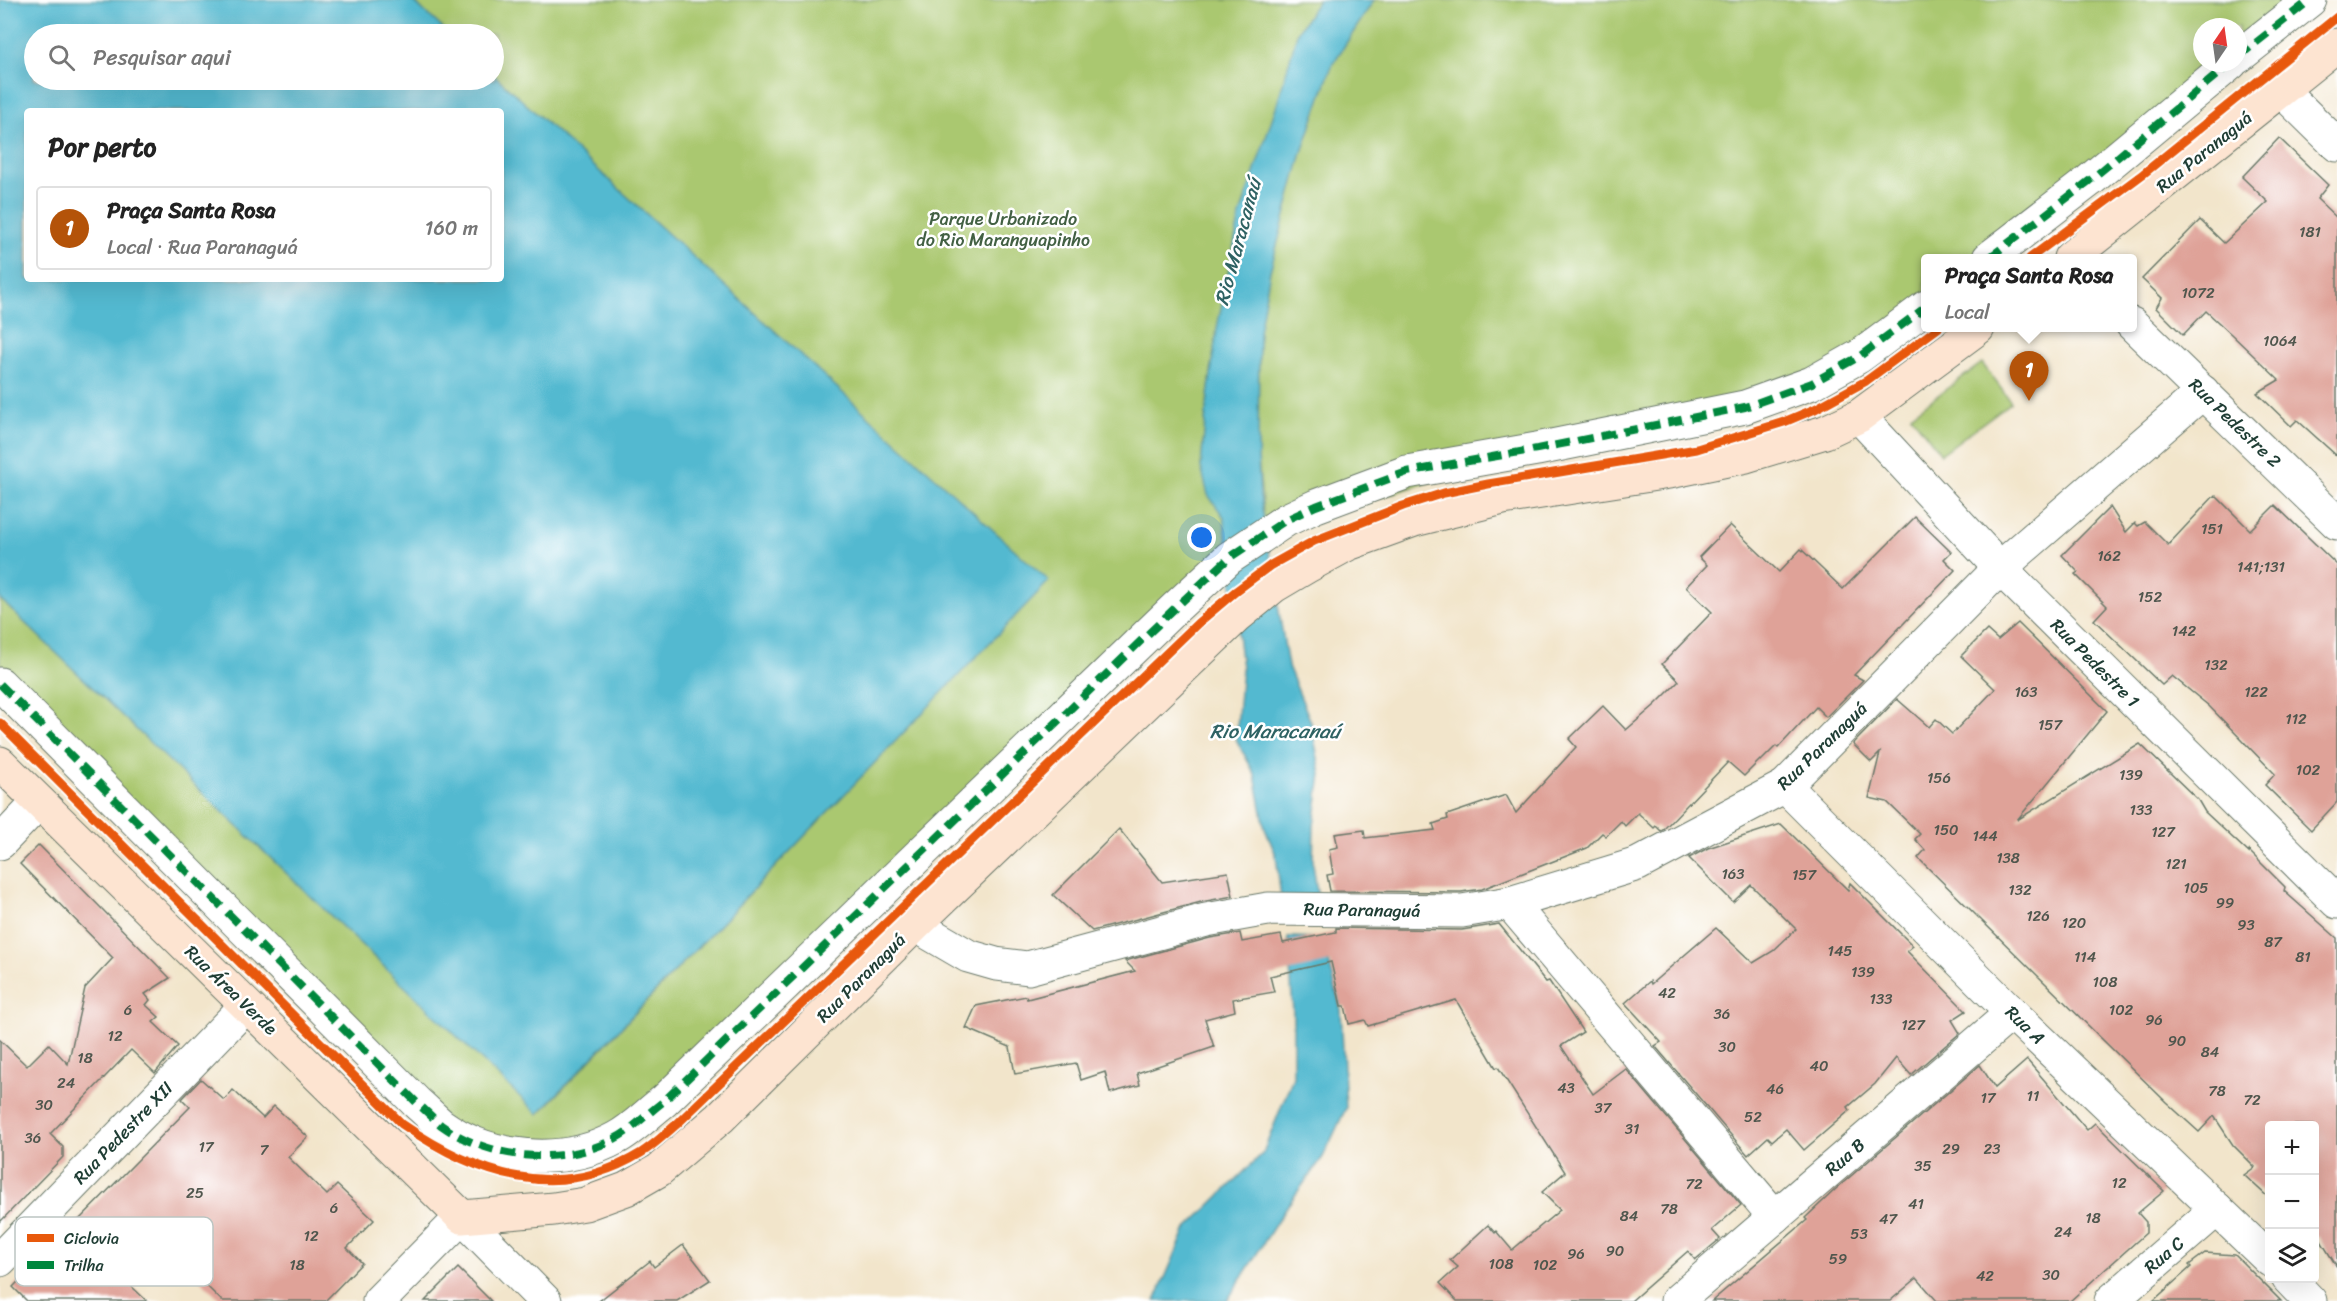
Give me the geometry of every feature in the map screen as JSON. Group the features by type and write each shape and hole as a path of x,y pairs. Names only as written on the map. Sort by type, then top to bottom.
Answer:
{"main road":[{"name":"Rua Paranaguá","path":"2075,254 2337,45"},
{"path":"915,925 1236,617 1274,586 1348,544 1414,520 1503,498 1669,472 1746,456 1825,432 1859,416 1971,332"},
{"name":"Rua Área Verde","path":"0,763 462,1217"},
{"name":"Rua Paranaguá","path":"462,1217 585,1204 626,1190 659,1170 720,1118 915,925"}],"street":[{"path":"2247,50 2310,0"},
{"path":"1994,254 2089,181 2220,72"},
{"path":"2281,90 2337,145"},
{"path":"0,684 441,1125 469,1141 501,1152 536,1156 576,1154 617,1138 664,1101 1174,609 1230,558 1265,533 1316,506 1407,472 1537,449 1745,407 1812,383 1860,356 1921,312"},
{"name":"Rua Pedestre 2","path":"2137,328 2337,523"},
{"name":"Rua Paranaguá","path":"915,925 968,956 996,964 1028,968 1206,920 1268,909 1462,911 1510,903 1638,864 1785,786 2000,568 2203,392"},
{"name":"Rua Pedestre 1","path":"1859,416 2000,568 2337,902"},
{"name":"Rua A","path":"1785,786 2012,1013 2265,1255"},
{"path":"0,843 39,802"},
{"path":"1510,903 1775,1217"},
{"name":"Rua Pedestre XII","path":"41,1217 246,1005"},
{"name":"Rua B","path":"1677,1301 2012,1013"},
{"name":"Rua C","path":"2111,1301 2217,1209"},
{"path":"379,1301 462,1217"},
{"name":"Rua Área Verde","path":"462,1217 546,1301"},
{"name":"Rua Pedestre XII","path":"0,1260 15,1244"},
{"path":"2293,1283 2310,1301"}],"green space":[{"name":"Parque Urbanizado do Rio Maranguapinho","path":"412,0 1319,0 1298,31 1217,328 1201,467 1209,495 1224,517 1229,558 664,1101 576,1154 469,1141 0,684 0,599 539,1114 1048,581 504,84 504,24 438,24"},
{"path":"1374,0 2310,0 2247,50 2247,18 2193,18 2193,72 2220,72 1994,254 1921,254 1921,310 1812,383 1537,449 1265,533 1258,457 1259,332 1270,271 1302,152 1332,65"},
{"path":"1982,363 2011,402 1941,454 1911,415"}],"water":[{"path":"0,0 412,0 438,24 24,24 24,90 504,90 504,84 1049,581 538,1114 0,599"},
{"name":"Rio Maracanaú","path":"1319,0 1374,0 1332,65 1302,152 1270,271 1259,332 1260,496 1288,666 1311,722 1321,774 1314,826 1313,864 1318,898 1281,899 1276,855 1265,829 1255,775 1236,739 1242,668 1224,517 1208,495 1201,467 1217,328 1240,215 1277,104 1298,31"},
{"path":"1288,937 1323,938 1341,1010 1346,1108 1323,1157 1285,1209 1227,1301 1155,1301 1186,1229 1263,1153 1293,1077 1293,1013"}],"building":[{"path":"2279,138 2328,185 2317,199 2337,218 2337,456 2297,420 2291,426 2257,393 2279,380 2206,311 2183,335 2156,308 2162,298 2142,279 2200,220 2224,243 2268,202 2242,177"},
{"path":"2215,495 2250,530 2275,505 2337,565 2337,802 2311,830 2265,785 2275,774 2209,706 2172,676 2162,685 2094,620 2107,606 2075,574 2078,572 2062,555 2110,507 2126,532 2135,523 2138,526 2145,522 2168,545"},
{"path":"1915,517 1951,552 1944,559 1955,570 1854,675 1863,680 1826,717 1816,707 1778,748 1776,746 1744,776 1728,762 1661,831 1656,826 1654,828 1638,813 1625,826 1621,821 1606,836 1602,833 1587,848 1482,889 1461,892 1330,891 1327,875 1333,874 1329,849 1338,847 1335,834 1364,830 1365,838 1435,830 1433,824 1448,819 1447,815 1506,795 1516,813 1576,747 1569,739 1603,706 1626,730 1655,705 1679,681 1662,664 1712,612 1686,587 1707,565 1699,557 1730,525 1779,572 1801,549 1843,589"},
{"path":"2018,623 2107,711 2017,820 2140,744 2198,800 2205,812 2285,887 2284,891 2337,938 2337,1267 2319,1238 2319,1121 2265,1121 2265,1194 2244,1175 2255,1167 2233,1145 2214,1116 2199,1132 2166,1102 1918,858 1925,850 1915,839 1920,834 1887,802 1869,798 1880,753 1871,762 1853,744 1897,699 1929,727 1936,719 1952,734 1995,689 1961,656 1987,630 1998,640"},
{"path":"1781,824 1848,890 1850,883 1913,946 1907,951 1966,1011 1952,1020 1960,1033 1911,1075 1896,1058 1875,1084 1848,1107 1850,1110 1804,1150 1786,1129 1772,1141 1768,1137 1748,1155 1655,1046 1661,1042 1625,1003 1650,981 1651,984 1716,928 1753,963 1773,951 1796,929 1751,885 1733,902 1689,858 1708,848"},
{"path":"1119,829 1162,882 1228,872 1233,896 1201,902 1092,931 1053,895"},
{"path":"39,845 170,978 145,994 150,1000 146,1005 159,1017 153,1022 178,1046 155,1073 131,1050 50,1134 63,1147 63,1157 0,1222 0,1040 27,1066 49,1044 68,1064 85,988 113,958 20,864"},
{"path":"1499,924 1546,982 1549,981 1583,1032 1561,1046 1593,1094 1626,1069 1741,1205 1712,1230 1720,1239 1695,1260 1688,1251 1631,1301 1457,1301 1440,1283 1458,1267 1450,1260 1488,1225 1512,1250 1560,1210 1542,1192 1565,1172 1498,1067 1496,1068 1456,1000 1368,1026 1365,1020 1349,1024 1345,1006 1341,1006 1331,962 1270,976 1274,992 1233,999 1235,1011 1205,1019 1214,1047 1137,1073 1140,1085 1110,1093 1105,1072 1081,1080 1076,1063 1015,1074 1010,1047 966,1028 976,1006 1026,996 1027,999 1135,971 1125,961 1210,938 1240,933 1242,942 1281,935 1283,943 1336,932 1336,928 1462,930"},
{"path":"2027,1060 2087,1130 2095,1123 2164,1191 2138,1213 2146,1222 2146,1233 2070,1301 1937,1301 1917,1278 1890,1301 1712,1301 1807,1220 1805,1218 1837,1188 1980,1065 1995,1088"},
{"path":"201,1079 224,1100 233,1090 263,1118 274,1106 308,1137 288,1157 327,1195 337,1185 374,1220 347,1248 362,1263 325,1301 222,1301 207,1286 213,1286 213,1217 82,1217 190,1107 182,1099"},
{"path":"683,1245 710,1280 677,1301 599,1301 650,1261 654,1267"},
{"path":"2205,1253 2235,1255 2281,1301 2153,1301 2191,1267 2189,1265"},
{"path":"458,1268 491,1301 425,1301"},
{"path":"15,1285 131,1286 147,1301 27,1301 13,1287"}],"marked path":[{"path":"2247,50 2310,0"},
{"path":"1994,254 2089,181 2220,72"},
{"path":"0,684 441,1125 460,1137 504,1152 527,1156 573,1153 616,1138 664,1101 1174,609 1229,558 1286,520 1316,506 1407,472 1537,449 1745,407 1812,383 1860,356 1921,311"}],"cycle path":[{"path":"2035,254 2143,174 2337,17"},
{"path":"0,723 402,1124 430,1142 488,1169 518,1177 548,1180 579,1177 610,1168 641,1153 677,1124 1198,623 1271,565 1314,541 1403,506 1444,493 1697,449 1784,422 1815,409 1866,381 1933,332"}],"place":[{"name":"Praça Santa Rosa","path":"2029,401"}]}
